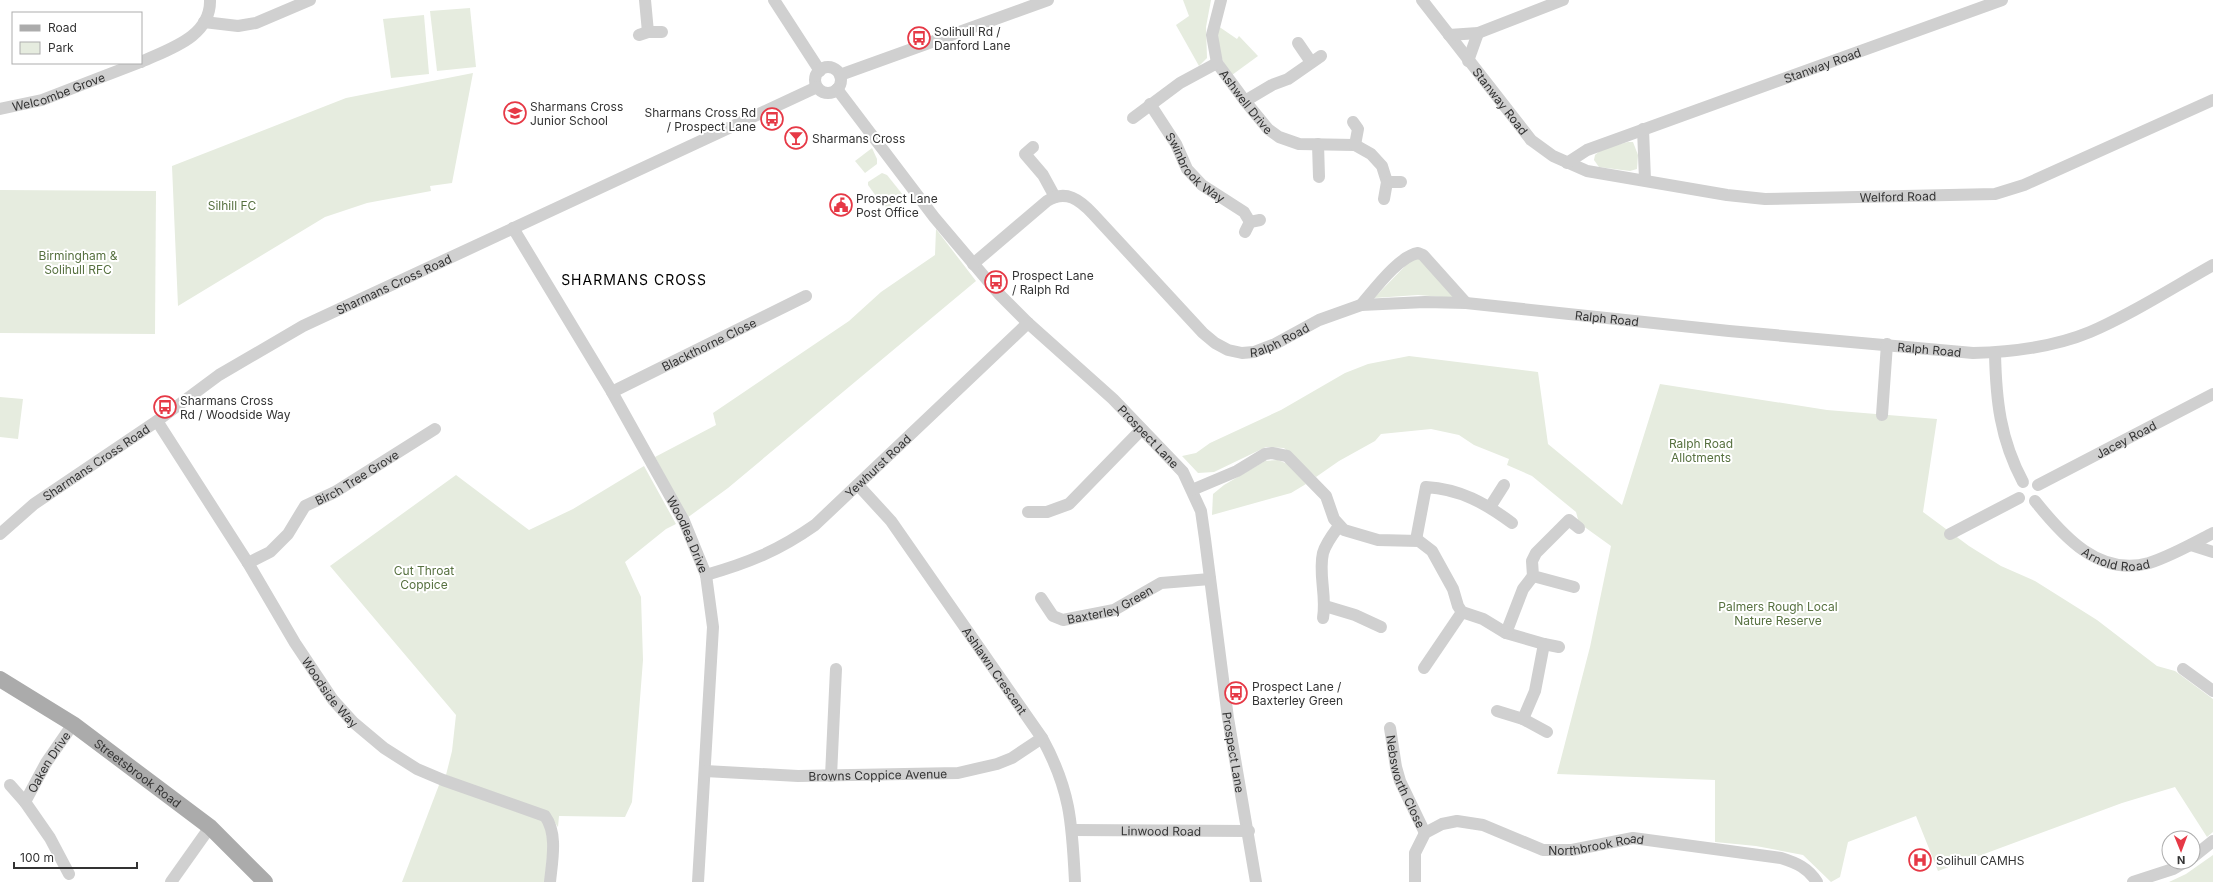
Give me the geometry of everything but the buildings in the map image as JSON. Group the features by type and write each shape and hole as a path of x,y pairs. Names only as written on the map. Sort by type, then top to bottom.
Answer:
{"main road":[{"name":"Streetsbrook Road","path":"0,679 73,724 210,827 265,882"}],"street":[{"path":"142,62 194,36 204,22 210,8 210,0"},
{"path":"204,22 238,26 256,23 310,0"},
{"path":"646,0 643,34 662,32"},
{"path":"774,0 820,70"},
{"path":"840,76 1048,0"},
{"name":"Ashwell Drive","path":"1221,0 1212,35 1217,63 1268,129 1279,137 1299,144 1355,145"},
{"name":"Stanway Road","path":"1422,0 1468,61 1532,140 1541,149 1567,163 1587,150 1643,129 2002,0"},
{"path":"1449,35 1478,33 1563,0"},
{"path":"1468,61 1478,33"},
{"path":"1245,101 1272,85 1288,79 1316,59 1298,42"},
{"path":"1133,118 1180,83 1217,63"},
{"name":"Welcombe Grove","path":"0,109 42,100 135,64"},
{"path":"832,68 840,76 840,83 837,90 826,93 817,87 815,78 820,70 832,68"},
{"name":"Sharmans Cross Road","path":"0,534 40,500 157,421 219,375 303,326 817,87"},
{"name":"Prospect Lane","path":"837,90 914,192 973,264 1028,324 1113,399 1141,430 1174,462 1182,472 1192,490 1201,511 1228,718 1249,831 1256,882"},
{"name":"Welford Road","path":"1567,163 1597,173 1727,195 1765,199 1995,194 2024,185 2213,100"},
{"name":"Swinbrook Way","path":"1150,104 1176,144 1187,169 1202,185 1244,212 1252,225"},
{"path":"1353,122 1358,128 1355,145 1377,159 1382,166 1387,182 1384,199"},
{"path":"1643,129 1645,180"},
{"path":"1318,144 1319,177"},
{"path":"973,264 1021,222 1055,197 1043,175 1025,154 1033,147"},
{"path":"1387,182 1401,182"},
{"name":"Ralph Road","path":"1055,197 1067,196 1079,200 1203,333 1215,343 1228,350 1242,353 1262,350 1319,320 1361,305 1402,301 1466,303 1729,331 1887,344 1973,353 1995,353 2041,345 2088,332 2116,319 2213,265"},
{"name":"Woodlea Drive","path":"513,228 612,392 684,521 706,575 713,627 698,882"},
{"path":"1361,305 1402,261 1411,254 1418,252 1424,255 1458,292 1466,303"},
{"name":"Blackthorne Close","path":"612,392 806,296"},
{"name":"Yewhurst Road","path":"706,575 749,562 780,548 815,525 1028,324"},
{"path":"1882,415 1887,344"},
{"path":"1995,353 1996,388 2002,432 2013,463 2023,482"},
{"name":"Jacey Road","path":"2038,485 2213,394"},
{"name":"Woodside Way","path":"157,421 248,563 295,643 333,700 371,739 399,759 443,780 545,816 551,825 553,839 550,882"},
{"name":"Birch Tree Grove","path":"248,563 270,552 288,534 306,506 335,492 435,429"},
{"path":"1027,511 1047,512 1068,504 1141,430"},
{"path":"1192,490 1237,471 1265,454 1272,453 1286,456 1326,496 1331,506 1334,519 1344,530 1378,540 1416,540 1424,544 1432,552 1453,589 1458,606 1462,612 1483,620 1506,633 1559,647"},
{"path":"2031,480 2038,485 2040,494 2035,501 2026,503 2019,498 2018,489 2023,482 2031,480"},
{"name":"Ashlawn Crescent","path":"858,485 891,521 1042,738 1054,759 1063,782 1069,804 1075,882"},
{"path":"1490,507 1504,485"},
{"path":"1416,540 1426,487 1437,488 1475,498 1512,523"},
{"path":"1950,534 2019,498"},
{"name":"Arnold Road","path":"2035,501 2056,528 2081,550 2108,562 2135,565 2149,563 2213,534"},
{"path":"1506,633 1523,589 1533,576 1532,561 1536,553 1572,517 1579,528"},
{"path":"1339,526 1326,546 1323,555 1324,612 1355,615 1381,627"},
{"path":"2191,545 2213,552"},
{"path":"1533,576 1574,587"},
{"name":"Baxterley Green","path":"1041,598 1053,616 1063,620 1114,610 1161,584 1210,578"},
{"path":"1431,666 1445,635 1462,612"},
{"path":"1523,719 1535,691 1544,644"},
{"path":"831,776 836,669"},
{"path":"2183,669 2213,691"},
{"path":"1496,711 1523,719 1547,732"},
{"name":"Oaken Drive","path":"25,802 46,763 73,724"},
{"name":"Nebsworth Close","path":"1390,728 1398,774 1412,809 1426,833"},
{"name":"Browns Coppice Avenue","path":"705,770 831,776 970,771 1002,762 1042,738"},
{"name":"Oaken Drive","path":"10,785 25,802 69,860 69,874"},
{"name":"Northbrook Road","path":"1426,833 1449,822 1463,820 1483,825 1535,847 1558,851 1572,850 1622,839 1640,838 1781,858 1797,862 1810,872 1818,882"},
{"path":"172,882 210,827"},
{"name":"Linwood Road","path":"1072,830 1249,831"},
{"path":"1415,882 1415,853 1426,833"},
{"path":"2201,850 2213,841"},
{"path":"2133,882 2170,870"}],"green space":[{"path":"1183,0 1211,0 1206,27 1207,58 1199,66 1176,25 1189,16"},
{"path":"470,8 476,67 437,71 430,11"},
{"path":"424,15 429,74 391,78 383,19"},
{"path":"1218,26 1237,39 1239,36 1258,56 1232,75 1221,57 1218,40"},
{"name":"Silhill FC","path":"473,73 452,183 430,186 431,191 367,203 325,217 178,306 172,166 346,98"},
{"path":"1633,142 1638,155 1637,169 1630,171 1599,167 1594,160 1595,155 1602,149"},
{"path":"872,148 877,159 877,164 865,173 855,161"},
{"path":"882,173 887,175 903,195 903,197 889,207 883,206 868,185 868,182"},
{"name":"Birmingham & Solihull RFC","path":"0,190 156,191 155,334 0,333"},
{"path":"936,229 976,281 728,488 687,518 655,457 716,425 713,413 849,321 881,292 935,255"},
{"path":"1419,258 1453,293 1454,298 1418,295 1374,298 1412,259"},
{"name":"Palmers Rough Local Nature Reserve","path":"1409,356 1538,372 1548,444 1622,505 1660,384 1827,410 1937,419 1923,512 1969,546 2001,566 2035,581 2097,620 2157,666 2175,671 2213,699 2213,832 2207,837 2175,787 2122,803 1938,871 1916,816 1848,842 1840,877 1831,882 1803,855 1756,846 1715,842 1715,780 1557,774 1590,647 1611,546 1579,523 1576,512 1532,476 1507,465 1509,459 1474,445 1459,435 1431,429 1381,434 1375,441 1339,461 1316,477 1284,448 1266,447 1214,472 1198,473 1182,456 1196,453 1210,443 1281,410 1345,373 1368,364"},
{"path":"0,397 23,399 18,439 0,437"},
{"path":"1278,460 1290,465 1306,484 1291,493 1212,515 1213,494 1224,485 1265,461"},
{"name":"Cut Throat Coppice","path":"644,466 676,524 666,529 625,562 641,597 643,660 632,802 625,817 559,816 558,827 550,816 446,775 452,751 456,715 330,566 456,475 529,530 573,509"},
{"path":"439,785 444,785 541,817 549,831 545,882 402,882"},
{"path":"2213,855 2213,882 2169,882 2192,870 2201,870 2201,863"}],"place":[{"name":"Solihull Rd / Danford Lane","path":"919,38"},
{"name":"Sharmans Cross Junior School","path":"515,113"},
{"name":"Sharmans Cross Rd / Prospect Lane","path":"772,119"},
{"name":"Sharmans Cross","path":"796,138"},
{"name":"Prospect Lane Post Office","path":"841,205"},
{"name":"Prospect Lane / Ralph Rd","path":"996,282"},
{"name":"Sharmans Cross Rd / Woodside Way","path":"165,407"},
{"name":"Prospect Lane / Baxterley Green","path":"1236,693"},
{"name":"Solihull CAMHS","path":"1920,860"}],"district":[{"name":"SHARMANS CROSS","path":"634,279"}],"park label":[{"name":"Ralph Road Allotments","path":"1701,450"}]}
